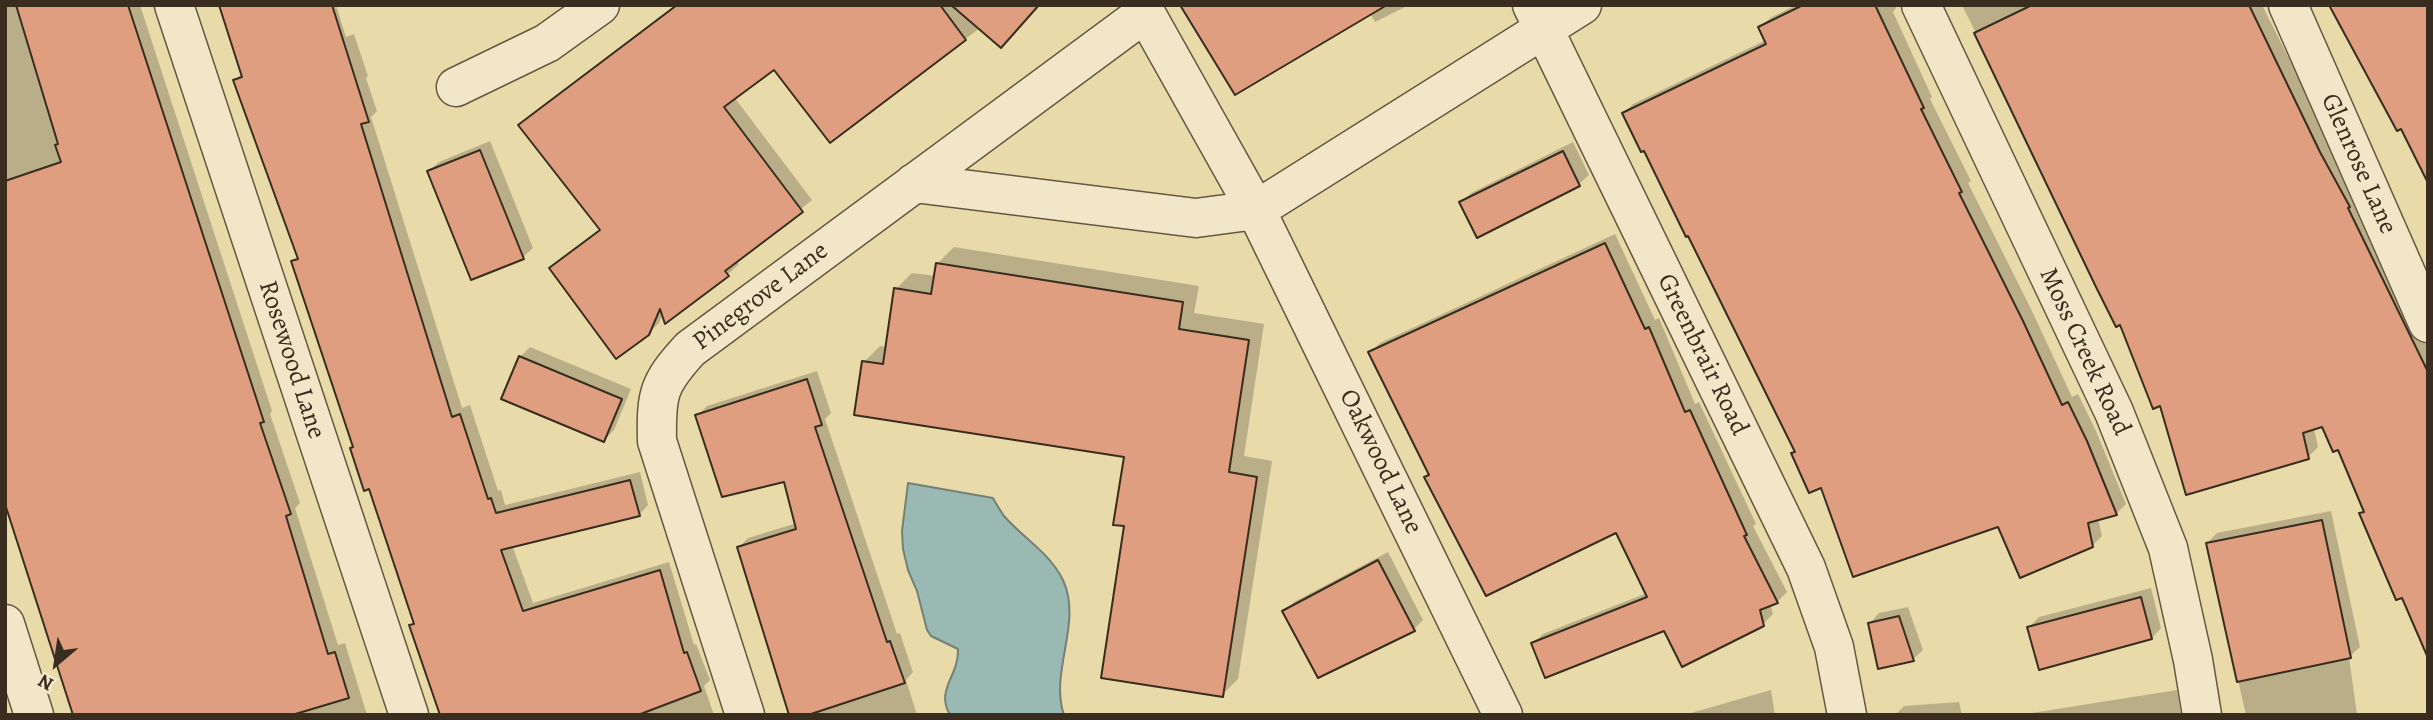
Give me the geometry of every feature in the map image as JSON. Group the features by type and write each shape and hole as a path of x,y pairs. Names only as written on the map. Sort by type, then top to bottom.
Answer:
{"street":[{"name":"Rosewood Lane","path":"174,5 409,715"},
{"path":"456,87 547,43 600,5"},
{"path":"914,183 1196,218 1256,210 1538,17 1581,5"},
{"name":"Moss Creek Road","path":"1921,5 2119,424 2168,548 2193,660 2202,715"},
{"name":"Glenrose Lane","path":"2288,5 2428,323"},
{"name":"Pinegrove Lane","path":"745,715 657,441 656,405 668,373 690,349 1143,9"},
{"name":"Oakwood Lane","path":"1143,9 1256,210 1503,715"},
{"name":"Greenbrair Road","path":"1538,17 1806,568 1834,647 1847,715"},
{"path":"5,624 34,715"}],"water":[{"path":"908,483 993,498 1011,524 1058,570 1068,596 1069,613 1060,682 1064,715 950,715 945,698 958,649 931,636 927,630 917,591 908,570 902,531"}],"building":[{"path":"16,5 128,5 264,422 260,423 291,514 286,516 328,654 335,652 349,698 292,715 73,715 5,504 5,181 61,162"},
{"path":"219,5 332,5 369,122 361,124 452,417 460,414 488,499 491,498 496,513 630,480 640,516 501,550 523,611 660,570 684,653 687,652 701,691 638,715 440,715 409,625 414,624 369,489 364,491 350,448 353,447 291,261 298,259 233,80 242,77"},
{"path":"677,5 940,5 966,40 830,143 774,70 724,107 803,212 725,271 729,276 665,324 660,309 649,335 616,359 549,268 600,230 518,125"},
{"path":"951,5 1039,5 1001,48"},
{"path":"1180,5 1387,5 1235,95"},
{"path":"1803,5 1875,5 1924,108 1921,109 1962,192 1959,193 2062,405 2068,402 2117,515 2088,523 2093,547 2020,578 1998,527 1853,577 1821,488 1809,493 1791,453 1795,452 1688,236 1686,237 1644,151 1641,152 1622,113 1766,44 1758,27"},
{"path":"2032,5 2249,5 2320,152 2350,207 2348,208 2428,372 2428,658 2402,598 2396,600 2359,513 2364,512 2338,450 2333,452 2322,427 2303,433 2309,459 2186,495 2160,406 2153,409 2120,325 2116,327 1974,33"},
{"path":"2329,5 2428,5 2428,183 2401,129 2397,131"},
{"path":"480,150 524,259 471,280 427,171"},
{"path":"1563,151 1580,186 1477,238 1459,202"},
{"path":"1605,243 1645,329 1649,327 1685,412 1690,410 1747,535 1744,536 1778,603 1760,610 1764,626 1682,667 1664,631 1545,678 1531,643 1647,597 1616,533 1486,596 1424,477 1429,475 1368,352"},
{"path":"936,263 1183,302 1179,329 1249,340 1229,472 1257,477 1223,697 1101,678 1124,526 1113,525 1124,457 854,415 862,361 883,364 894,288 931,294"},
{"path":"519,356 622,399 604,442 501,399"},
{"path":"807,379 822,425 815,427 887,642 890,641 905,683 808,715 789,715 737,547 796,529 784,482 722,497 695,415"},
{"path":"2322,520 2351,658 2237,682 2206,543"},
{"path":"1378,560 1415,631 1318,678 1282,611"},
{"path":"2141,597 2152,639 2039,670 2027,627"},
{"path":"1899,616 1914,661 1878,669 1868,623"}]}
